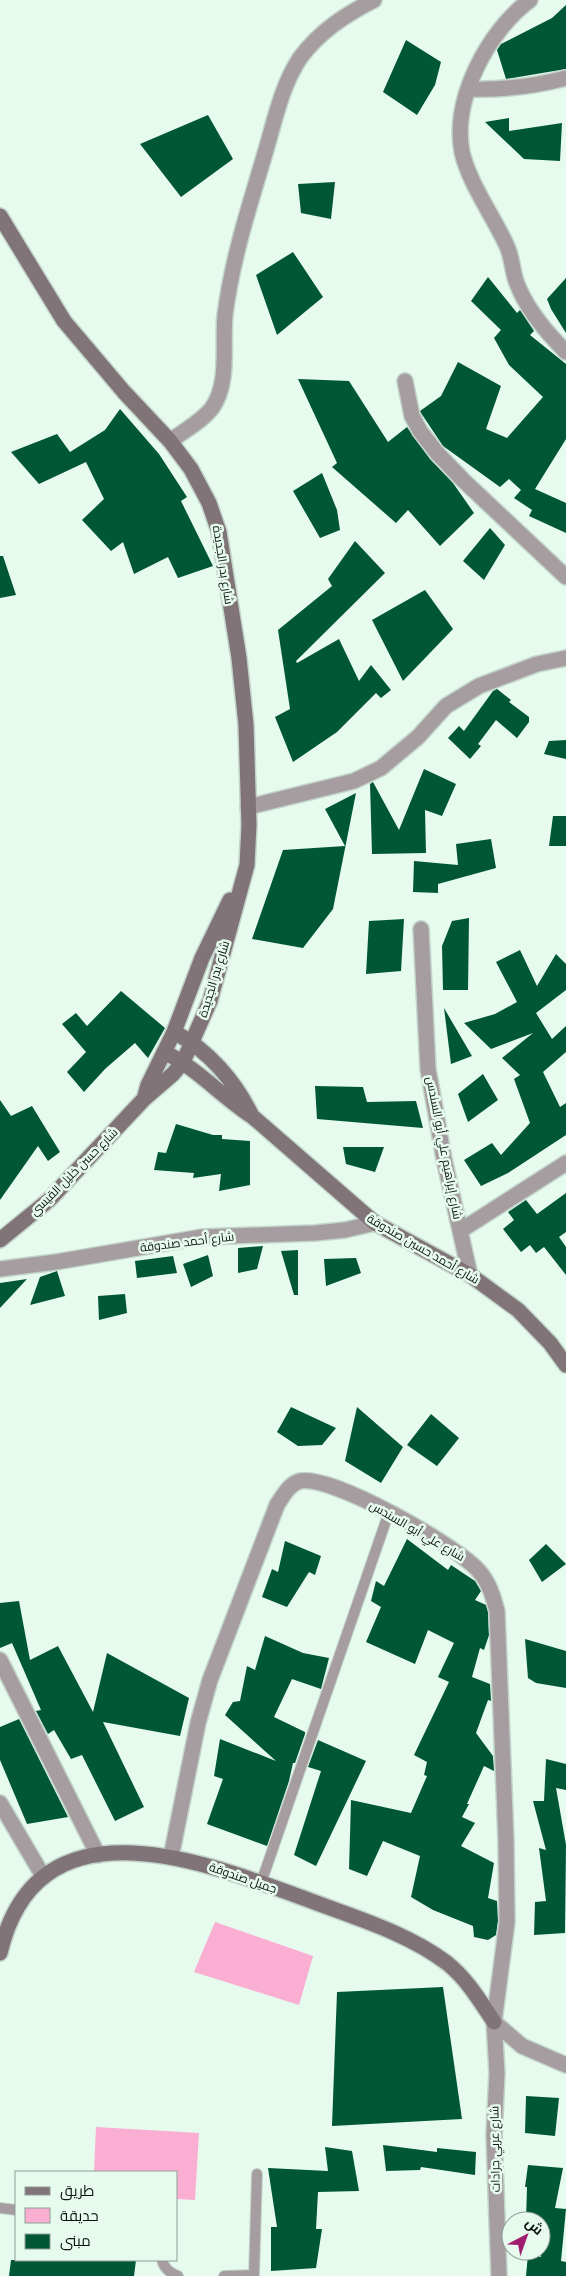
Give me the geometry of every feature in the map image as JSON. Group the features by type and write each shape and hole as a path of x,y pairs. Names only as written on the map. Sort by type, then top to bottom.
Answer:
{"main road":[{"name":"شارع بدر الجديدة","path":"0,216 64,321 124,392 170,441 200,485 209,503 219,532 239,658 246,725 247,865 210,1002 183,1062"},
{"name":"شارع بدر الجديدة","path":"164,1052 174,1032 202,958 247,865"},
{"name":"شارع أحمد حسين صندوقة","path":"174,1032 193,1042 232,1083 244,1099 253,1117"},
{"name":"شارع أحمد حسين صندوقة","path":"164,1052 183,1062 253,1117 375,1223 470,1275 518,1310 550,1343 566,1365"},
{"name":"شارع حسن خليل القيسي","path":"144,1099 148,1084 164,1052"},
{"name":"شارع حسن خليل القيسي","path":"0,1240 49,1200 144,1099 173,1074 183,1062"},
{"name":"جميل صندوقة","path":"0,1953 16,1909 32,1886 43,1876 69,1863 115,1852 171,1857 206,1865 261,1883 408,1939 448,1964 462,1978 494,2022"}],"street":[{"path":"170,441 205,415 217,397 222,381 227,304 240,236 288,80 301,57 333,23 374,0"},
{"path":"530,0 495,38 481,59 468,89 460,119 463,154 508,247 516,282 522,294 542,325 566,352"},
{"path":"468,89 502,90 546,84 566,78"},
{"path":"405,381 412,416 420,431 437,453 566,577"},
{"path":"248,808 354,781 381,768 418,737 446,706 479,686 537,664 566,658"},
{"name":"شارع إبراهيم علي أبو السندس","path":"421,929 428,1069 444,1159 470,1275"},
{"path":"460,1231 566,1163"},
{"name":"شارع أحمد صندوقة","path":"0,1269 56,1262 202,1237 316,1233 345,1230 375,1223"},
{"name":"شارع علي أبو السندس","path":"171,1857 198,1723 210,1680 277,1505 293,1484 300,1481 314,1481 341,1490 389,1512 465,1558 484,1577 497,1611 506,1840 507,1922 494,2022"},
{"path":"0,1660 98,1855"},
{"path":"0,1803 43,1876"},
{"path":"494,2022 522,2046 566,2065"},
{"name":"شارع عربي جرادات","path":"494,2022 496,2073 494,2135 499,2276"}],"lane":[{"path":"261,1883 389,1512"},
{"path":"224,2276 254,2275 257,2174"},
{"path":"0,2208 15,2210"},
{"path":"162,2261 163,2266 171,2274 178,2276"}],"green space":[{"path":"215,1922 313,1956 299,2005 194,1972"},
{"path":"96,2127 199,2133 195,2200 178,2199 178,2171 94,2171"}],"building":[{"path":"566,5 566,69 506,79 497,50 501,44 552,18"},
{"path":"406,40 441,62 435,85 417,115 383,92"},
{"path":"208,115 233,159 181,197 140,144"},
{"path":"509,118 509,131 562,123 560,161 524,159 485,122"},
{"path":"335,182 331,219 301,213 298,184"},
{"path":"293,252 323,297 277,335 256,275"},
{"path":"488,277 517,313 520,310 534,331 530,335 566,364 566,439 535,489 566,503 566,533 529,516 532,510 514,498 521,490 509,479 500,487 443,446 420,411 441,396 458,362 501,386 486,429 507,438 543,397 509,365 494,338 501,330 471,301"},
{"path":"566,278 566,333 547,299"},
{"path":"298,379 349,381 388,442 407,427 430,459 453,483 474,513 440,546 408,510 396,523 332,467 337,463"},
{"path":"120,409 159,454 187,497 181,501 213,566 178,578 168,557 134,574 123,542 111,551 82,520 104,499 86,462 39,484 11,452 57,434 70,452 105,430"},
{"path":"322,473 337,510 340,530 320,538 293,491"},
{"path":"490,528 505,545 484,580 463,561"},
{"path":"355,541 385,573 296,661 297,663 339,639 359,681 371,665 391,690 381,698 376,693 337,732 293,762 275,717 290,709 278,630 332,586 328,579"},
{"path":"0,556 3,556 16,595 0,598"},
{"path":"425,590 453,629 403,681 372,620"},
{"path":"497,689 511,700 509,702 529,717 529,722 517,738 496,720 478,744 481,746 470,759 448,738 459,726 464,731 493,691"},
{"path":"566,740 566,759 544,754 549,741"},
{"path":"424,769 456,784 442,816 425,810 426,853 372,854 370,784 373,782 399,830"},
{"path":"356,793 333,909 303,948 252,939 283,850 345,846 325,809"},
{"path":"553,816 566,816 566,846 549,846"},
{"path":"491,839 496,868 438,884 438,893 413,892 414,861 458,865 456,844"},
{"path":"469,918 468,990 443,990 442,946 452,921"},
{"path":"404,919 401,971 366,974 369,921"},
{"path":"520,950 537,986 556,954 566,964 566,990 536,1013 552,1039 566,1026 566,1052 543,1072 560,1107 566,1103 566,1135 508,1173 481,1186 464,1160 492,1143 501,1155 530,1123 514,1079 520,1075 502,1058 533,1033 491,1049 464,1023 495,1014 517,1002 496,962"},
{"path":"121,991 165,1028 148,1058 135,1043 105,1069 84,1092 67,1072 86,1052 62,1024 76,1013 87,1026"},
{"path":"444,1008 472,1056 451,1064"},
{"path":"483,1074 498,1100 468,1122 458,1094"},
{"path":"315,1086 363,1087 367,1102 416,1101 423,1128 317,1119"},
{"path":"0,1100 11,1116 32,1106 60,1152 48,1161 38,1146 0,1200"},
{"path":"176,1124 213,1135 222,1135 222,1139 250,1141 250,1185 219,1191 221,1174 193,1178 194,1173 154,1170 158,1152 166,1153"},
{"path":"343,1147 384,1147 375,1172 346,1164"},
{"path":"566,1193 566,1232 559,1237 566,1247 566,1275 544,1247 536,1253 530,1245 521,1252 503,1229 514,1220 508,1212 526,1200 537,1214"},
{"path":"263,1246 257,1269 238,1273 238,1248"},
{"path":"298,1250 298,1295 294,1295 281,1251"},
{"path":"208,1255 213,1276 191,1287 183,1264"},
{"path":"173,1256 177,1273 137,1278 135,1261"},
{"path":"356,1258 361,1273 326,1286 324,1259"},
{"path":"57,1271 65,1296 30,1305 40,1277"},
{"path":"27,1279 0,1308 0,1283"},
{"path":"125,1294 127,1313 99,1320 98,1296"},
{"path":"291,1407 336,1428 322,1445 298,1446 277,1432"},
{"path":"357,1407 403,1447 381,1483 345,1461"},
{"path":"431,1414 459,1438 437,1466 407,1445"},
{"path":"407,1539 448,1570 451,1565 475,1581 481,1591 475,1600 486,1605 488,1612 489,1635 484,1650 480,1648 472,1677 490,1684 491,1701 488,1700 476,1733 493,1756 494,1771 484,1766 467,1804 469,1804 462,1817 475,1823 461,1846 494,1863 488,1898 497,1901 498,1921 496,1935 488,1940 474,1937 473,1926 433,1910 411,1897 420,1856 383,1841 367,1876 349,1869 351,1800 411,1813 427,1776 424,1775 427,1762 414,1755 449,1682 438,1677 454,1643 428,1630 415,1664 366,1642 381,1607 371,1601 376,1581 384,1586"},
{"path":"285,1541 321,1556 315,1575 309,1572 287,1607 262,1597 272,1569 278,1572"},
{"path":"546,1544 566,1564 542,1582 529,1560"},
{"path":"19,1601 30,1660 58,1646 93,1712 107,1653 189,1698 180,1736 103,1722 144,1807 115,1821 82,1755 71,1759 54,1730 48,1734 36,1711 41,1710 12,1643 0,1648 0,1603"},
{"path":"265,1636 303,1653 329,1658 321,1689 292,1679 274,1717 305,1732 305,1734 295,1763 293,1763 289,1781 267,1846 207,1824 223,1779 214,1776 220,1739 276,1761 225,1715 233,1702 240,1701 247,1666 255,1670"},
{"path":"525,1639 566,1651 566,1688 536,1683 528,1678"},
{"path":"19,1719 68,1817 27,1824 0,1760 0,1727"},
{"path":"318,1740 366,1761 316,1866 294,1855 321,1771 308,1767"},
{"path":"546,1759 566,1764 566,1790 556,1788 566,1845 565,1933 534,1935 535,1902 546,1901 539,1848 546,1850 533,1801 544,1801"},
{"path":"443,1987 462,2119 332,2126 337,1992"},
{"path":"526,2096 559,2098 555,2136 525,2133"},
{"path":"383,2145 437,2152 437,2148 476,2152 475,2175 421,2167 420,2170 386,2171"},
{"path":"325,2147 352,2151 359,2191 318,2192 316,2229 322,2229 316,2268 271,2271 271,2227 277,2227 268,2168 328,2171"},
{"path":"528,2165 563,2168 555,2208 566,2209 561,2261 566,2262 566,2276 526,2276 527,2261 551,2261 551,2211 526,2211 527,2187 525,2187"},
{"path":"11,2260 136,2261 134,2276 9,2276"}]}
